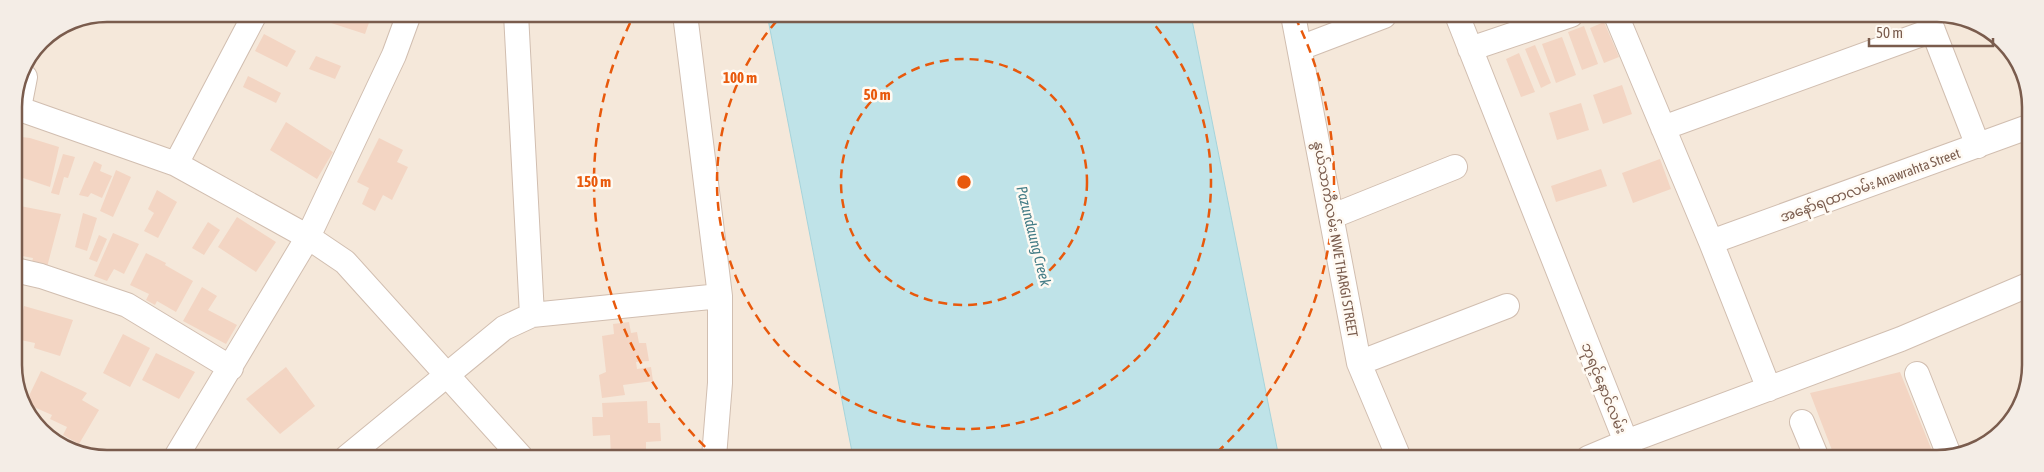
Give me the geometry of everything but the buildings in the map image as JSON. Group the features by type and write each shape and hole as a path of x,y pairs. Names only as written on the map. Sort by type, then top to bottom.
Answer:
{"street":[{"path":"176,164 251,22"},
{"path":"180,450 308,237 394,55 407,22"},
{"path":"516,22 532,315"},
{"path":"685,22 720,296 720,383 715,450"},
{"name":"နွယ်သာကီလမ်း NWE THARGI STREET","path":"1294,22 1358,363 1395,449"},
{"path":"1300,48 1368,22"},
{"name":"ဘုရင့်နောင်လမ်း","path":"1460,22 1626,442 1901,340 2022,288"},
{"path":"1470,49 1550,22"},
{"path":"1619,22 1711,242 1769,389"},
{"path":"1664,128 1930,23 1978,146"},
{"path":"23,109 176,164 308,237 345,262 514,450"},
{"name":"အနော်ရထာလမ်း Anawrahta Street","path":"1711,242 2022,129"},
{"path":"1332,216 1455,167"},
{"path":"22,272 41,276 127,305 231,368"},
{"path":"356,450 504,328 532,315 720,296"},
{"path":"1358,363 1507,306"},
{"path":"1917,374 1946,449"},
{"path":"1802,422 1813,449"},
{"path":"1609,449 1626,442"}],"shaded area":[{"path":"108,22 769,22 852,450 108,450 91,448 65,438 40,416 34,407 27,392 22,364 23,102 25,86 31,70 40,56 65,34 80,27"},
{"path":"1192,22 1936,22 1953,24 1974,31 1988,40 2004,56 2013,70 2020,91 2022,108 2022,364 2017,392 2010,407 1992,428 1979,438 1953,448 1942,449 1277,449"}],"water":[{"name":"Pazundaung Creek","path":"769,22 1192,22 1277,449 852,450"}]}
